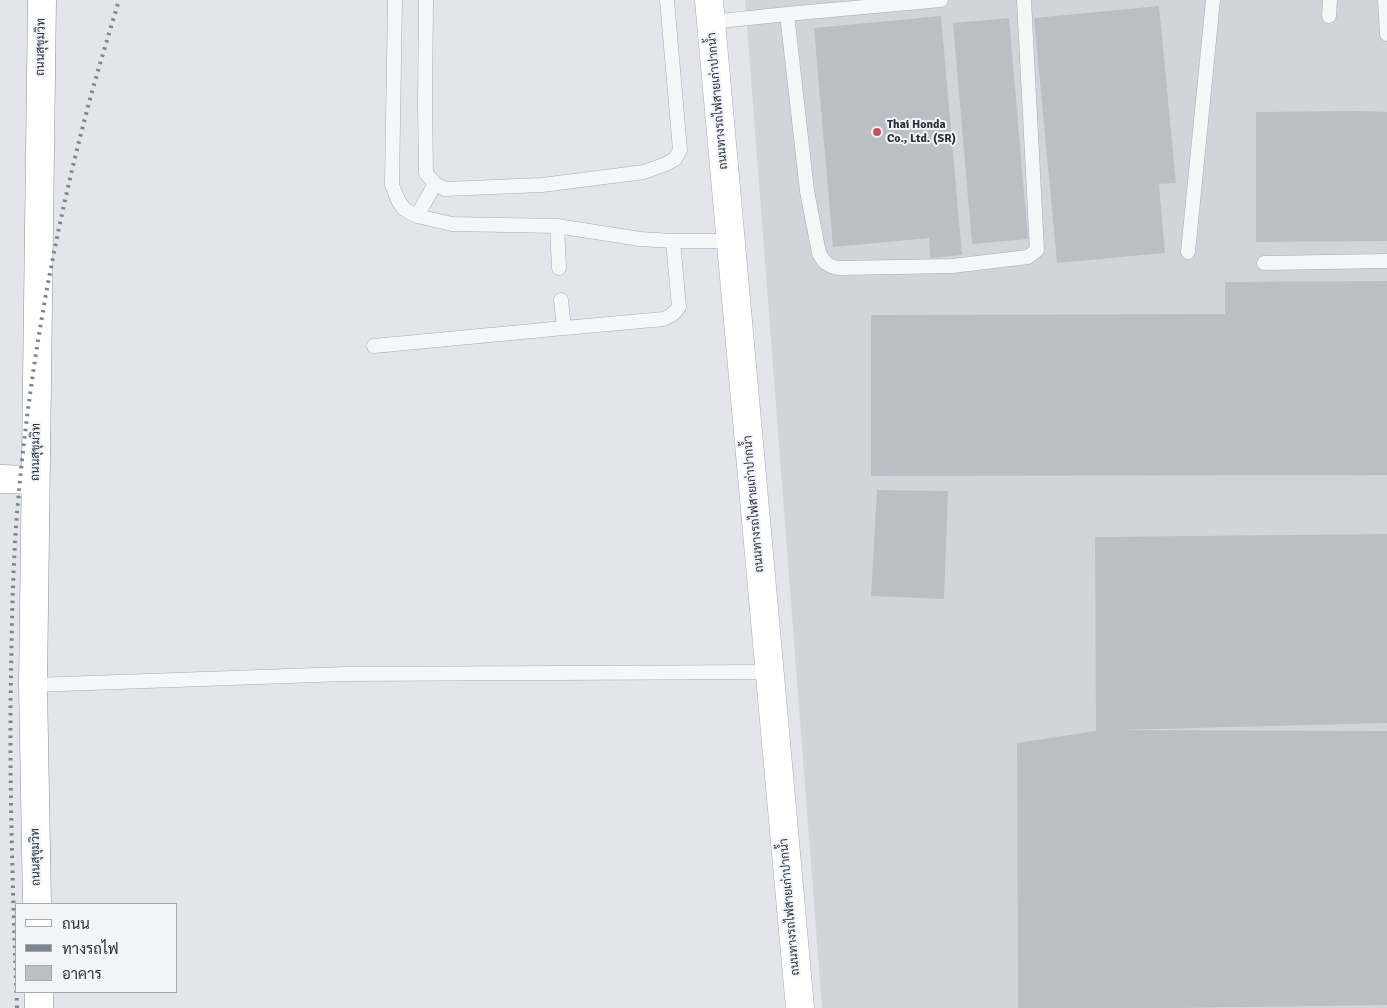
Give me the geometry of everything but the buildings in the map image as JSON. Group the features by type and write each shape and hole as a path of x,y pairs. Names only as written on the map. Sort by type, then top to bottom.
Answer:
{"main road":[{"name":"ถนนสุขุมวิท","path":"37,903 33,685 42,0"},
{"name":"ถนนทางรถไฟสายเก่าปากน้ำ","path":"710,11 800,1008"},
{"path":"0,479 35,480"},
{"path":"39,993 39,1008"}],"lane":[{"path":"395,0 392,185 404,209 417,216 452,224 557,226 640,240 730,241"},
{"path":"426,0 426,173 435,184 445,189 542,184 644,172 675,159 680,150 667,0"},
{"path":"710,11 787,14 941,0"},
{"path":"787,14 807,191 818,254 824,262 839,268 952,266 1028,257 1037,250 1024,0"},
{"path":"1188,252 1213,0"},
{"path":"1329,16 1330,0"},
{"path":"1385,0 1387,34"},
{"path":"417,216 435,184"},
{"path":"557,226 559,268"},
{"path":"374,346 664,319 673,314 679,307 673,241"},
{"path":"1264,263 1387,262"},
{"path":"561,300 564,328"},
{"path":"33,685 345,674 769,672"}],"shaded area":[{"path":"745,0 1387,0 1387,1008 822,1008"}],"railway":[{"path":"15,942 11,758 12,629 15,537 24,442 37,344 65,199 89,103 119,0"},
{"path":"17,993 17,1008"}],"place":[{"name":"Thai Honda Co., Ltd. (SR)","path":"877,132"}]}
